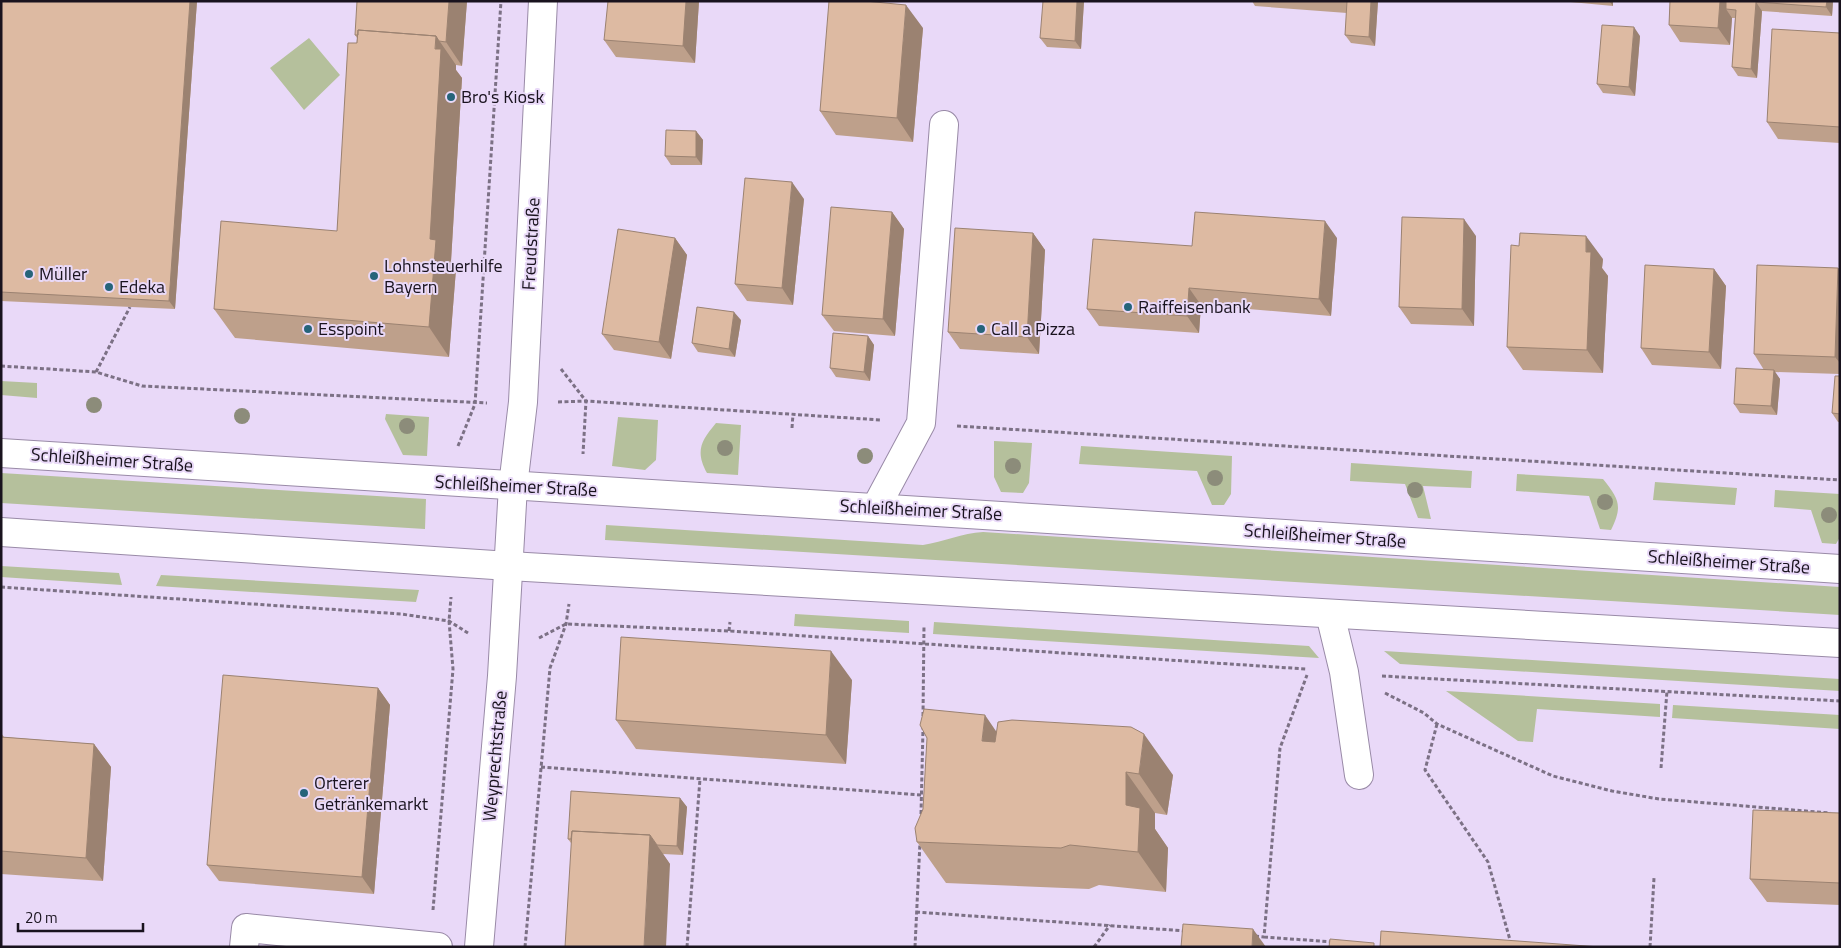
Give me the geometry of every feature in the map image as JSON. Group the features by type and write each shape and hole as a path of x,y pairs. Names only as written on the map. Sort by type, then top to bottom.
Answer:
{"main road":[{"name":"Freudstraße","path":"509,566 513,486 523,402 543,1"},
{"path":"876,507 921,423 944,124"},
{"name":"Schleißheimer Straße","path":"1,453 1840,569"},
{"path":"1,532 509,566 1840,643"},
{"name":"Weyprechtstraße","path":"479,947 502,676 509,566"},
{"path":"1330,614 1344,672 1359,775"},
{"path":"244,947 246,928 438,947"}],"path":[{"path":"475,404 501,1"},
{"path":"96,372 130,307"},
{"path":"792,428 793,414"},
{"path":"1,587 401,614 449,621 453,669 430,946"},
{"path":"923,717 924,590"},
{"path":"729,631 730,622"},
{"path":"525,947 550,668 566,624 729,631 1308,670 1280,748 1264,936"},
{"path":"1344,672 1840,702"},
{"path":"1344,672 1424,713 1437,724 1553,776 1612,791 1659,799 1840,814"},
{"path":"1661,768 1667,691"},
{"path":"1437,724 1425,770 1488,862 1512,947"},
{"path":"921,824 923,727"},
{"path":"541,767 922,795"},
{"path":"687,947 700,779"},
{"path":"915,947 920,834"},
{"path":"1650,947 1654,878"},
{"path":"916,912 1187,931"},
{"path":"1094,947 1110,925"},
{"path":"1245,935 1338,942"},
{"path":"1300,947 1301,940"}],"green space":[{"path":"309,38 340,75 304,110 270,68"},
{"path":"1,381 37,383 37,398 1,395"},
{"path":"386,414 429,417 427,456 403,455 385,419"},
{"path":"618,417 658,420 656,460 645,470 612,466"},
{"path":"716,423 741,425 738,475 707,473 703,465 701,447"},
{"path":"994,441 1032,443 1029,483 1023,493 1001,492 994,477"},
{"path":"1081,446 1232,456 1231,494 1224,505 1212,505 1197,471 1079,464"},
{"path":"1351,463 1472,471 1471,488 1423,486 1431,519 1418,518 1405,484 1350,481"},
{"path":"1,473 426,499 425,529 1,503"},
{"path":"1517,474 1603,479 1613,492 1618,503 1617,515 1611,530 1600,529 1589,496 1516,491"},
{"path":"1655,482 1737,488 1735,505 1653,500"},
{"path":"1775,490 1840,494 1840,537 1836,544 1822,543 1811,510 1774,507"},
{"path":"606,525 923,545 983,532 1840,587 1840,615 605,540"},
{"path":"1,566 119,573 122,585 1,577"},
{"path":"161,575 419,590 416,602 156,586"},
{"path":"795,614 909,621 909,633 794,626"},
{"path":"934,622 1309,646 1319,658 933,634"},
{"path":"1384,651 1840,679 1840,691 1400,664"},
{"path":"1446,691 1660,704 1660,717 1537,709 1533,742 1518,741"},
{"path":"1673,705 1840,715 1840,729 1672,718"}],"building":[{"path":"1,1 190,1 169,301 1,292"},
{"path":"357,1 449,1 446,42 439,41 436,36 358,30 358,35 355,35"},
{"path":"608,1 686,1 683,46 604,40"},
{"path":"829,1 865,1 906,5 897,118 820,111"},
{"path":"1043,1 1077,1 1075,41 1040,38"},
{"path":"1347,1 1371,1 1369,37 1345,35"},
{"path":"1670,1 1720,1 1718,28 1669,25"},
{"path":"1726,1 1827,1 1826,7 1756,2 1751,69 1732,67 1736,10 1726,9"},
{"path":"1602,25 1634,27 1629,87 1597,84"},
{"path":"1772,29 1840,33 1840,127 1767,122"},
{"path":"358,30 436,36 435,49 441,49 430,239 436,240 429,327 214,309 221,221 337,231 348,43 357,43"},
{"path":"666,130 696,131 696,157 665,156"},
{"path":"745,178 792,182 782,288 735,284"},
{"path":"831,207 892,212 883,319 822,315"},
{"path":"1195,212 1325,221 1319,299 1189,288 1187,316 1087,309 1093,239 1192,246"},
{"path":"1402,217 1464,219 1462,309 1399,307"},
{"path":"955,228 1033,233 1027,337 948,332"},
{"path":"618,229 675,238 659,342 602,334"},
{"path":"1520,233 1586,236 1586,252 1591,252 1587,350 1507,347 1511,245 1519,246"},
{"path":"1645,265 1714,269 1709,352 1641,348"},
{"path":"1757,265 1838,268 1835,357 1754,354"},
{"path":"697,307 734,312 729,349 692,343"},
{"path":"833,333 868,336 864,372 830,368"},
{"path":"1736,368 1774,370 1771,406 1734,404"},
{"path":"1835,376 1840,376 1840,414 1832,413"},
{"path":"621,637 831,651 826,735 616,720"},
{"name":"Orterer Getränkemarkt","path":"223,675 378,688 362,877 207,865"},
{"path":"924,709 985,715 982,741 995,742 998,722 1012,720 1131,727 1144,734 1139,774 1126,772 1126,805 1140,808 1138,852 1070,845 1061,848 917,842 915,828 923,809 927,738 920,725"},
{"path":"1,737 94,744 86,858 1,851"},
{"path":"571,791 680,798 677,846 657,845 650,835 572,831 571,839 568,839"},
{"path":"1753,810 1840,813 1840,883 1750,879"},
{"path":"572,831 650,835 644,947 565,947"},
{"path":"1183,924 1253,929 1252,947 1181,947"},
{"path":"1381,931 1600,947 1380,947"},
{"path":"1330,939 1374,943 1374,947 1329,947"}],"place":[{"name":"Bro's Kiosk","path":"451,97"},
{"name":"Müller","path":"29,274"},
{"name":"Lohnsteuerhilfe Bayern","path":"374,276"},
{"name":"Edeka","path":"109,287"},
{"name":"Raiffeisenbank","path":"1128,307"},
{"name":"Esspoint","path":"308,329"},
{"name":"Call a Pizza","path":"981,329"},
{"name":"Orterer Getränkemarkt","path":"304,793"}]}
